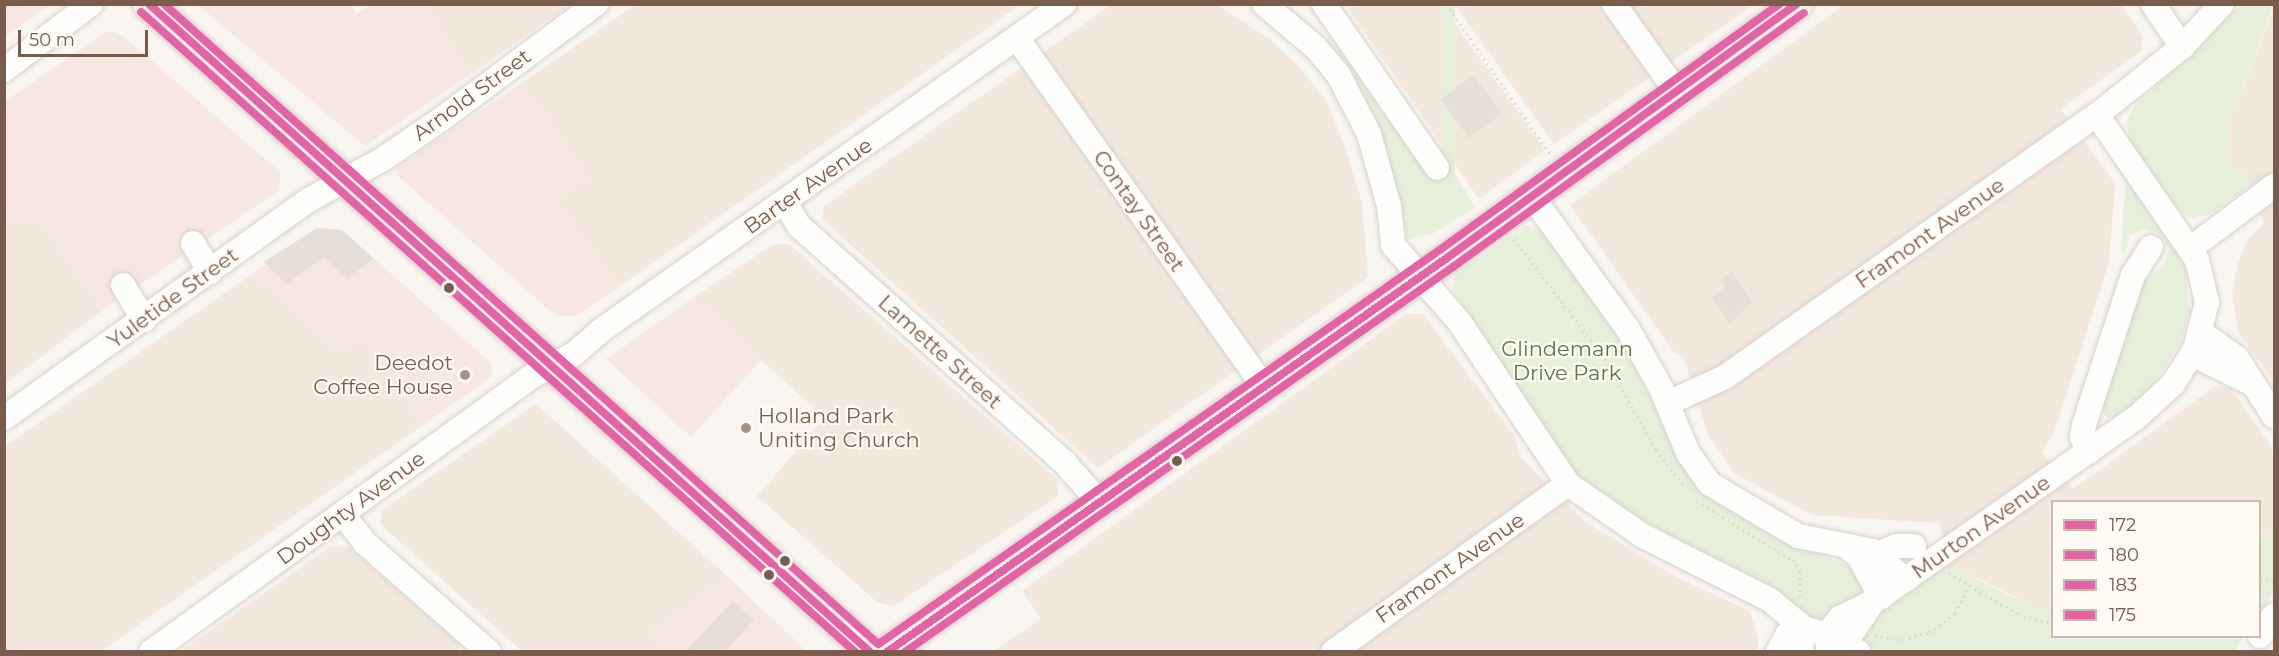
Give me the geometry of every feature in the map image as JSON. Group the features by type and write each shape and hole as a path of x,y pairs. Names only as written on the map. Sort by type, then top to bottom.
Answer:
{"main road":[{"path":"886,651 1262,384 1533,198 1561,174 1798,4"},
{"path":"154,6 343,180 871,651"}],"street":[{"path":"4,70 92,4"},
{"name":"Arnold Street","path":"343,180 417,136 596,4"},
{"name":"Barter Avenue","path":"551,365 574,354 600,331 1064,4"},
{"path":"1264,4 1334,70 1369,134 1389,206 1393,245 1418,279 1460,323 1568,483 1643,536 1744,590 1821,643"},
{"path":"1324,4 1437,168"},
{"path":"1614,4 1676,92"},
{"path":"2153,4 2182,47 2222,4"},
{"name":"Contay Street","path":"1017,38 1262,384"},
{"name":"Framont Avenue","path":"1668,403 1725,377 2097,115 2182,47"},
{"path":"1334,70 1357,52"},
{"path":"2097,115 2192,248 2206,294 2197,344 2234,354 2274,416"},
{"name":"Yuletide Street","path":"4,418 343,180"},
{"path":"2192,248 2274,186"},
{"path":"1533,198 1628,329 1668,403 1692,461 1716,490 1791,534 1879,554 1905,580"},
{"name":"Lamette Street","path":"785,202 799,226 1065,463 1098,501"},
{"path":"193,243 210,273"},
{"path":"2090,451 2082,437 2084,425 2133,275 2151,247"},
{"path":"123,285 144,320"},
{"name":"Murton Avenue","path":"1821,643 1843,616 1877,599 1905,580 2090,451 2160,398 2197,344"},
{"name":"Doughty Avenue","path":"150,651 551,365"},
{"name":"Framont Avenue","path":"1333,651 1568,483"},
{"path":"343,514 365,543 489,651"},
{"path":"1846,546 1859,557 1877,599"},
{"path":"1879,554 1892,547 1914,546"},
{"path":"2261,633 2274,615"},
{"path":"2249,651 2258,638"}],"path":[{"path":"1446,4 1561,174"},
{"path":"1936,558 1968,587 2018,614 2051,623"},
{"path":"1821,643 1903,640 1923,635 1954,613 1968,587"}],"shaded area":[{"path":"5,4 50,4 50,5 5,36"},
{"path":"198,5 350,5 357,14 370,5 423,5 471,74 365,146"},
{"path":"423,5 570,5 471,74"},
{"path":"635,5 1020,5 619,287 557,200 588,177 522,83"},
{"path":"1111,5 1218,5 1268,38 1298,66 1326,100 1347,152 1362,203 1368,277 1098,468 822,219 824,206"},
{"path":"1346,5 1442,5 1545,150 1479,199"},
{"path":"1455,5 1753,5 1554,144"},
{"path":"1844,5 2121,5 2143,36 2141,51 2061,109 2115,183 2109,263 2055,430 2042,452 2073,489 2216,386 2231,388 2274,450 2274,529 2261,540 2261,500 2051,500 2051,611 2043,611 1949,564 1939,523 1812,515 1734,473 1708,435 1684,358 1673,351 1570,205"},
{"path":"2274,9 2274,382 2238,331 2232,294 2238,263 2247,240 2264,223 2245,172 2234,171 2226,159 2229,124"},
{"path":"108,31 122,35 281,173 278,191 103,310 39,221 5,223 4,102"},
{"path":"522,83 588,177 558,200 619,287 576,316 556,316 398,176 396,168"},
{"path":"39,221 103,310 5,384 4,223"},
{"path":"317,228 342,230 492,364 491,377 423,425 362,340 341,355 252,274"},
{"path":"789,244 1058,480 1058,496 894,606 877,602 757,496 825,418 693,298 772,245"},
{"path":"252,274 341,354 362,340 423,425 100,652 5,651 4,447"},
{"path":"693,298 761,360 691,437 606,359"},
{"path":"1406,314 1423,314 1515,437 1521,458 1586,522 1676,577 1750,611 1759,641 1757,652 993,652 1041,618 1022,591"},
{"path":"536,404 727,576 648,632 669,651 522,651 381,525 381,511"},
{"path":"331,546 348,547 459,643 459,651 181,651"},
{"path":"727,576 805,651 669,651 647,632"}],"green space":[{"path":"1442,5 1455,5 1455,183 1442,183"},
{"path":"2241,5 2274,5 2229,124 2226,159 2234,171 2245,172 2250,185 2212,213 2193,219 2180,212 2131,143 2126,122 2135,106"},
{"path":"1357,73 1433,177 1450,165 1475,207 1434,233 1407,240 1388,154 1354,78"},
{"path":"2126,173 2184,260 2190,312 2181,342 2152,387 2124,413 2108,418 2101,411 2140,283 2163,266 2169,249 2160,234 2145,229 2130,235 2126,251 2121,252"},
{"name":"Glindemann Drive Park","path":"1526,225 1544,233 1617,335 1696,486 1780,540 1849,566 1860,577 1862,588 1885,610 1949,564 2007,595 2051,611 2051,638 2243,638 2234,652 1870,651 1814,624 1767,590 1592,491 1566,462 1453,291 1455,275"},
{"path":"2274,529 2274,590 2261,611 2261,540"}],"building":[{"path":"1473,75 1502,113 1469,138 1440,100"},
{"path":"317,228 342,230 374,259 347,278 324,257 286,284 264,262"},
{"path":"1732,272 1753,302 1730,323 1712,298 1726,288 1720,280"},
{"path":"733,601 754,620 725,651 686,651"}],"transit line":[{"name":"172","path":"149,4 870,652"},
{"name":"175","path":"164,4 878,644"},
{"name":"183","path":"880,643 1441,249 1779,4"},
{"name":"172","path":"887,652 1447,258 1797,4"},
{"name":"180","path":"141,12 855,652"},
{"name":"180","path":"905,652 1453,267 1804,13"}],"place":[{"name":"Deedot Coffee House","path":"465,375"},
{"name":"Holland Park Uniting Church","path":"746,428"}]}
